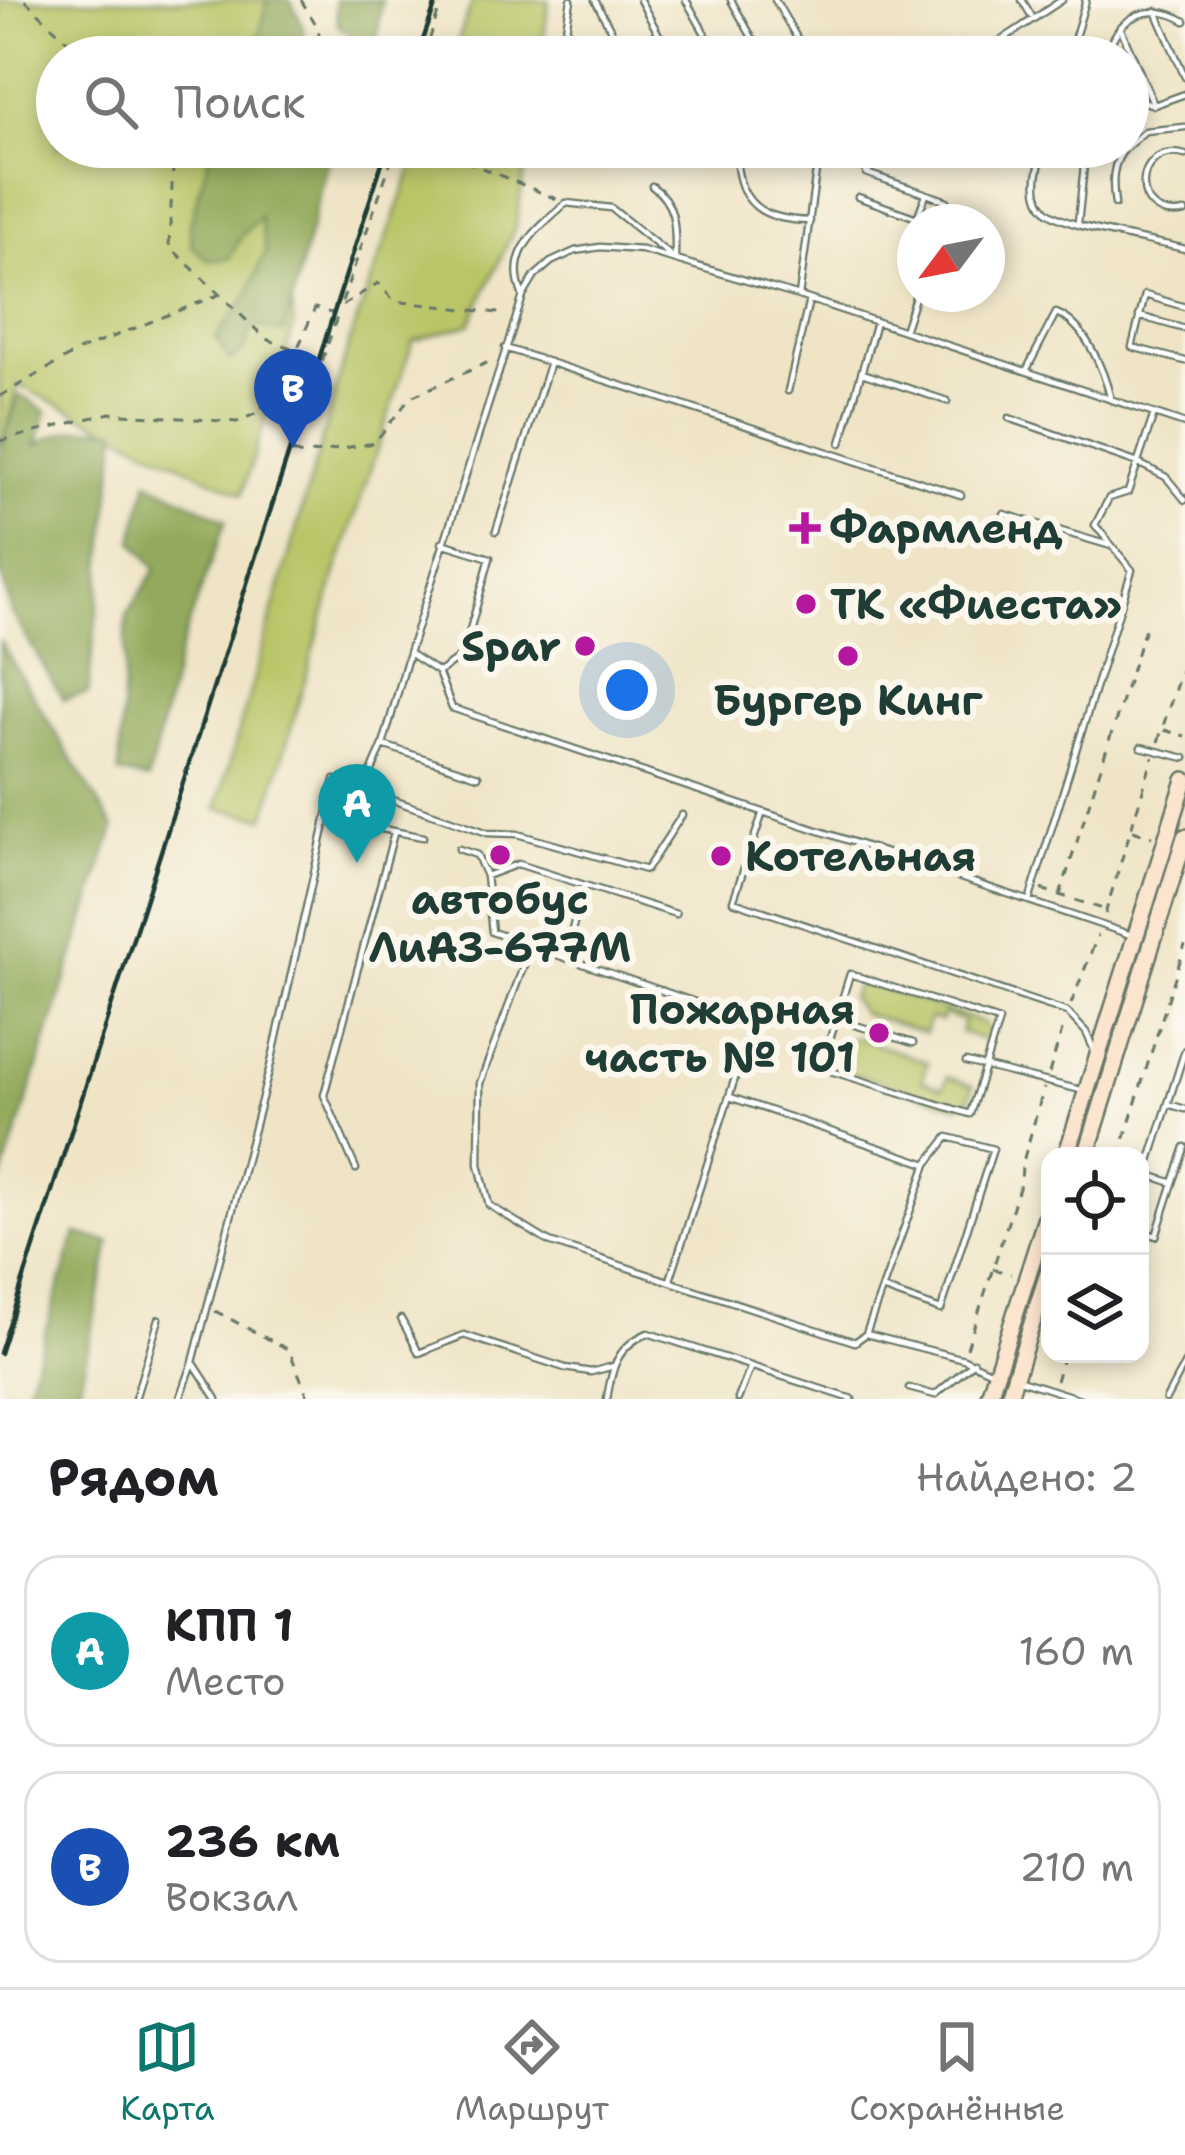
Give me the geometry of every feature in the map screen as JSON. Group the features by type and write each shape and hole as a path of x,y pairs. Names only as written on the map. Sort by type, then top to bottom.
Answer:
{"main road":[{"path":"1071,1147 1183,792"},
{"path":"1089,1147 1185,837"},
{"path":"988,1399 1041,1233"},
{"path":"1008,1399 1041,1295"},
{"path":"996,1374 1014,1378"}],"lane":[{"path":"564,34 571,0"},
{"path":"595,0 614,36"},
{"path":"640,0 660,36"},
{"path":"686,0 706,36"},
{"path":"731,0 751,36"},
{"path":"775,0 796,36"},
{"path":"1022,0 1033,17"},
{"path":"1006,36 1062,0"},
{"path":"1076,36 1085,0"},
{"path":"1155,10 1185,77"},
{"path":"1114,36 1137,14 1155,10 1185,21"},
{"path":"1120,26 1124,36"},
{"path":"1149,93 1154,105"},
{"path":"1149,103 1176,100 1185,94"},
{"path":"1176,100 1185,111"},
{"path":"1149,131 1185,127"},
{"path":"1185,155 1163,154 1153,161 1143,188 1156,209 1167,214 1185,212"},
{"path":"736,168 740,187 757,212 810,221"},
{"path":"799,296 814,168"},
{"path":"868,168 866,173 945,204"},
{"path":"1038,168 1037,193 1047,211 1185,249"},
{"path":"1078,223 1084,168"},
{"path":"1115,204 1116,168"},
{"path":"652,186 666,196 675,219 675,259"},
{"path":"858,196 917,218 926,194"},
{"path":"523,296 515,277 525,241 566,203 611,208 675,259"},
{"path":"423,837 377,828 363,818 364,789 383,746 516,315 536,276 551,262 600,247 642,250 799,296 1185,424"},
{"path":"1185,308 1144,296 1132,347 1185,361"},
{"path":"788,391 809,300"},
{"path":"904,331 910,312"},
{"path":"1027,371 1056,313 1071,318 1104,374 1111,400"},
{"path":"1139,316 1185,329"},
{"path":"841,443 876,322"},
{"path":"505,348 961,495"},
{"path":"496,531 550,362"},
{"path":"862,373 946,401"},
{"path":"1029,902 1132,570 1095,525 1108,498 1128,491 1154,414"},
{"path":"1009,418 1138,463 1166,477 1185,500"},
{"path":"1004,514 1112,545"},
{"path":"438,673 463,655 490,558 442,543"},
{"path":"410,653 438,673 452,708 1136,937"},
{"path":"383,746 478,776"},
{"path":"1141,747 1185,758"},
{"path":"180,1399 271,1063 335,780 488,833 517,834 646,870 682,815"},
{"path":"763,812 734,901 1067,1012 1086,1032 1097,1058"},
{"path":"356,1169 323,1095 394,833"},
{"path":"459,849 477,855 485,876 492,932 753,1022 670,1280"},
{"path":"485,876 518,864 676,914"},
{"path":"565,957 583,887"},
{"path":"531,946 480,1083 479,1164 488,1204 549,1242 855,1342 866,1334 882,1289 927,1164 948,1137 993,1149 941,1310 882,1289"},
{"path":"850,974 999,1021 985,1065 970,1114 821,1068 850,974"},
{"path":"836,1019 913,1043"},
{"path":"1149,1156 1185,1050"},
{"path":"966,1062 1086,1091"},
{"path":"730,1096 927,1164"},
{"path":"1167,1103 1185,1109"},
{"path":"1149,1234 1156,1236 1185,1147"},
{"path":"1149,1175 1173,1183"},
{"path":"135,1399 159,1319"},
{"path":"401,1319 419,1353 464,1335 566,1368 591,1372 614,1366"},
{"path":"608,1399 614,1366 628,1341 648,1333 852,1399"},
{"path":"866,1334 974,1362 996,1374"},
{"path":"193,1362 217,1399"},
{"path":"909,1388 935,1395 974,1362"},
{"path":"1166,1399 1185,1363"},
{"path":"738,1399 751,1366"},
{"path":"1014,1378 1080,1399"}],"path":[{"path":"25,0 62,36"},
{"path":"301,0 320,36"},
{"path":"431,36 442,0"},
{"path":"172,168 169,246 266,339 297,350"},
{"path":"322,361 389,168"},
{"path":"482,168 566,203"},
{"path":"0,441 110,413 237,422 259,412 297,350 315,308 331,313 378,283 394,301 516,315"},
{"path":"0,396 80,350 220,295"},
{"path":"293,452 302,455 374,443 411,397 501,359"},
{"path":"1060,895 1147,622"},
{"path":"1162,730 1185,736"},
{"path":"1034,886 1106,910"},
{"path":"1121,1147 1185,945"},
{"path":"207,1307 289,1350 309,1399"},
{"path":"1053,1390 1061,1363"}],"green space":[{"path":"0,0 266,0 269,36 36,36 36,168 281,168 294,326 242,494 18,385 0,454"},
{"path":"268,0 290,0 304,36 259,36"},
{"path":"335,0 382,0 377,36 353,36 338,26"},
{"path":"473,0 549,0 544,36 460,36"},
{"path":"206,168 326,168 284,333 253,326 244,350 230,360 216,338 246,298 266,251 260,217 241,236 230,258 210,261 192,246 190,224"},
{"path":"412,168 525,168 516,225 470,324 413,341 336,573 265,818 217,808 350,340"},
{"path":"19,395 47,412 37,445 76,430 118,429 88,693 63,699 12,613 0,569 0,452"},
{"path":"148,481 226,520 179,652 148,780 119,773 127,615 156,569 133,540"},
{"path":"0,642 114,828 0,1186"},
{"path":"866,983 984,1023 987,1041 961,1032 964,1021 944,1014 941,1021 930,1018 925,1033 862,1013 850,997 857,985"},
{"path":"854,1037 928,1062 922,1081 943,1088 947,1077 973,1086 969,1100 957,1106 847,1072 838,1058 841,1046"},
{"path":"76,1234 110,1242 77,1399 24,1399"}],"railway":[{"path":"424,36 437,0"},
{"path":"0,1353 380,168"}],"place":[{"name":"236 км","path":"293,448"},
{"name":"Фармленд","path":"805,528"},
{"name":"ТК «Фиеста»","path":"806,604"},
{"name":"Spar","path":"585,646"},
{"name":"Бургер Кинг","path":"848,656"},
{"name":"автобус ЛиАЗ-677М","path":"500,855"},
{"name":"Котельная","path":"721,856"},
{"name":"КПП 1","path":"357,863"},
{"name":"Пожарная часть № 101","path":"879,1033"}]}
